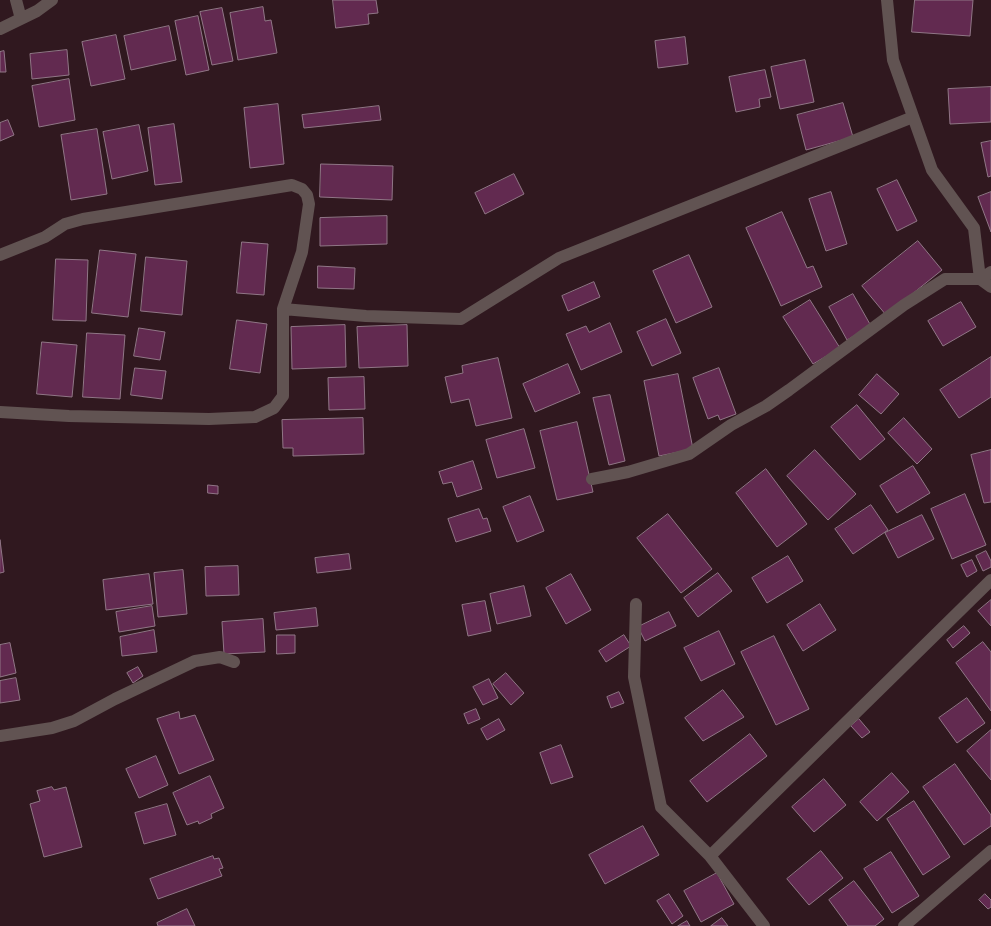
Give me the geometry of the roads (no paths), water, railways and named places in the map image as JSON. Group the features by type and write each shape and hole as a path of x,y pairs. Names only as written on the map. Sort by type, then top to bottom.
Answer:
{"street":[{"path":"16,0 21,19"},
{"path":"0,29 52,0"},
{"path":"887,0 893,60 932,170 974,228 980,279 991,288"},
{"path":"283,309 366,316 461,318 559,258 913,117"},
{"path":"0,255 45,237 65,224 83,219 292,185 302,189 307,195 309,204 302,252 283,309 283,396 274,408 255,417 209,419 70,416 0,412"},
{"path":"592,479 628,472 689,454 731,424 766,406 896,311 945,279 980,279 991,272"},
{"path":"710,856 991,580"},
{"path":"636,604 634,677 661,807 710,856 764,926"},
{"path":"0,736 52,728 74,721 195,661 220,657 234,662"},
{"path":"904,926 991,851"}]}
